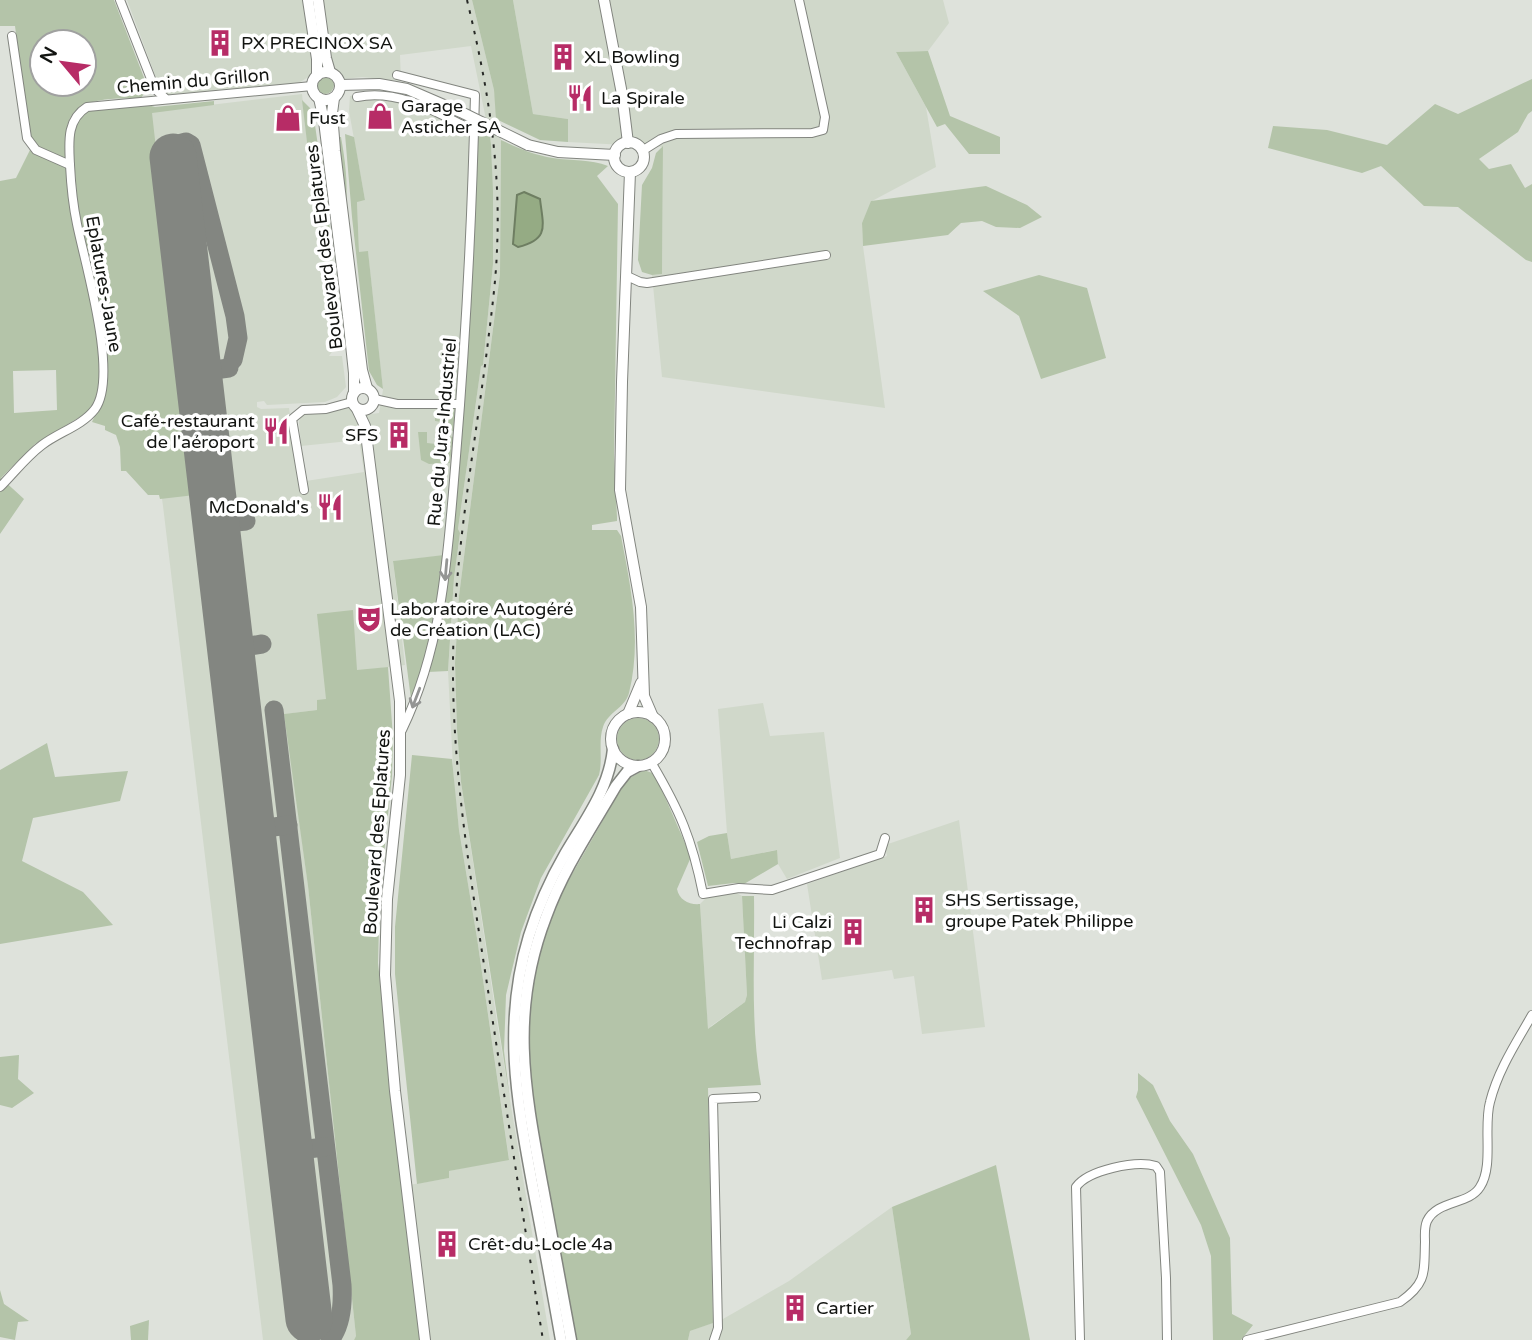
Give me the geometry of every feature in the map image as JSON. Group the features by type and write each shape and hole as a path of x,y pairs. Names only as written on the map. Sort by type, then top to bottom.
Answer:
{"highway":[{"path":"561,1340 519,1112 514,1063 514,1015 520,971 536,915 554,875 607,780 613,749"},
{"path":"571,1340 525,1087 523,1037 526,993 537,941 562,880 616,786 627,772 638,766"}],"main road":[{"path":"308,0 317,60 314,92 319,98 328,99 334,97 340,85 337,77 330,72 326,58 318,0"},
{"path":"604,0 622,94 628,143"},
{"path":"315,81 321,73 330,72"},
{"path":"340,85 384,85 426,95 528,145 558,152 615,155"},
{"name":"Boulevard des Eplatures","path":"334,97 332,113 335,151 362,370 367,388"},
{"name":"Boulevard des Eplatures","path":"319,98 348,316 354,401 365,426 400,701 402,730 398,798 384,948 388,1016 425,1340"},
{"path":"628,143 638,145 642,151 643,163 638,169 630,172 618,167 615,155 619,147 628,143"},
{"path":"630,172 620,477 622,506 641,607 644,696 653,717 662,727 664,740 660,753 651,762 638,766 626,763 613,749 612,731 618,721 628,714 641,713 653,717"},
{"path":"367,388 373,394 372,404 364,410 354,401 358,389 367,388"},
{"name":"Boulevard des Eplatures","path":"365,426 372,404"},
{"path":"628,714 643,679"}],"street":[{"path":"120,0 155,89 166,98"},
{"path":"642,151 661,139 676,134 813,134 821,131 825,126 825,117 799,0"},
{"path":"12,36 27,138 36,150 70,165"},
{"name":"Rue du Jura-Industriel","path":"397,75 475,95 460,404 444,594 417,699 402,730"},
{"name":"Chemin du Grillon","path":"70,165 69,131 82,110 93,106 315,81"},
{"path":"357,97 377,95 412,102 474,131"},
{"name":"Eplatures-Jaune","path":"0,486 43,444 88,417 102,396 102,347 76,220 70,165"},
{"path":"627,276 647,283 826,255"},
{"path":"304,490 292,419 303,410 326,409 354,401"},
{"path":"372,404 460,404"},
{"path":"651,762 673,799 690,836 703,894 739,888 772,890 880,854 885,838"},
{"path":"1247,1340 1400,1302 1420,1286 1424,1275 1425,1227 1429,1218 1438,1210 1475,1193 1481,1186 1485,1174 1489,1105 1500,1070 1532,1015"},
{"path":"714,1340 718,1328 713,1099 756,1097"},
{"path":"1080,1340 1076,1187 1083,1180 1113,1168 1149,1164 1156,1166 1160,1172 1167,1340"},
{"path":"1277,1332 1288,1340"}],"shaded area":[{"path":"0,0 114,0 148,88 141,98 96,101 77,110 67,128 67,156 64,159 35,146 29,132 15,26 0,26"},
{"path":"127,0 472,0 494,90 501,140 500,274 459,596 455,663 457,730 461,782 497,1022 550,1340 420,1340 403,1186 449,1178 448,1171 509,1159 459,830 448,671 454,578 460,534 458,529 483,365 493,264 491,144 471,46 400,55 401,81 362,77 343,79 331,69 315,73 297,84 169,95 161,91"},
{"path":"472,0 513,0 533,114 568,119 568,142 540,140 496,119 494,90"},
{"path":"513,0 943,0 949,23 928,51 896,52 926,107 936,167 872,201 862,223 885,408 662,377 652,275 662,274 663,147 568,142 568,119 533,114"},
{"path":"928,51 950,116 1000,137 1000,154 969,154 945,124 937,127 896,52"},
{"path":"325,76 331,79 334,85 331,91 325,94 319,91 316,85 319,79"},
{"path":"1532,79 1532,111 1518,132 1479,159 1489,169 1511,164 1525,188 1532,184 1532,262 1458,207 1424,206 1381,166 1362,173 1268,148 1273,126 1327,130 1387,145 1435,104 1458,114"},
{"path":"302,94 309,158 316,158 332,265 339,342 329,356 342,356 346,387 337,397 325,402 267,405 264,401 257,402 257,407 289,408 297,467 306,481 364,472 359,440 301,446 301,415 349,408 357,416 379,413 383,390 368,252 359,252 357,201 365,200 349,111 350,96 389,94 478,128 450,555 393,561 405,665 357,671 317,710 285,714 308,886 356,1336 354,1340 263,1340 163,506 109,117"},
{"path":"302,100 313,111 332,244 329,248 316,159 309,159"},
{"path":"214,101 214,105 152,113 195,495 160,499 159,495 148,495 126,471 121,471 120,447 116,435 105,430 105,426 92,422 105,394 107,364 78,209 72,134 77,122 91,108 148,105 155,107"},
{"path":"478,131 490,137 491,144 493,264 483,365 458,529 460,533 448,671 428,672 446,592"},
{"path":"345,134 354,137 365,200 357,202 359,252 368,251 383,389 377,385 369,371"},
{"path":"336,137 341,137 344,154 346,206"},
{"path":"501,140 546,157 608,166 597,176 618,204 614,454 617,521 592,525 592,530 617,530 621,536 635,634 629,693 624,703 603,727 599,775 541,878 521,932 506,995 504,1051 510,1100 461,782 455,663 459,596 500,274"},
{"path":"663,146 662,274 652,275 642,272 638,260 642,185 652,168 656,153"},
{"path":"30,150 68,169 72,207 99,347 99,393 88,412 35,444 1,478 24,499 0,534 0,181 16,178","holes":["56,370 57,410 14,413 13,371"]},
{"path":"986,186 1027,205 1042,217 1020,228 996,227 982,221 961,223 948,235 863,246 862,223 871,201"},
{"path":"524,192 540,199 543,224 540,235 535,240 518,247 513,244 517,195"},
{"path":"1039,275 1087,288 1106,358 1041,379 1019,316 983,291"},
{"path":"438,408 455,409 453,431 448,431 448,423 435,421 435,418 439,418"},
{"path":"418,432 427,432 427,443 446,445 447,436 453,437 450,463 429,464 421,460"},
{"path":"444,555 441,585 422,673 411,699 393,561"},
{"path":"353,610 357,670 388,667 393,738 392,776 377,923 378,963 420,1340 354,1340 356,1336 308,886 284,714 317,710 317,700 326,699 317,614"},
{"path":"763,703 770,736 824,732 840,858 787,879 778,864 776,850 731,859 727,833 718,709"},
{"path":"638,718 653,724 659,739 653,754 638,760 623,754 617,739 623,724"},
{"path":"47,743 55,777 128,771 120,801 33,818 22,861 83,892 113,925 0,944 0,770"},
{"path":"412,755 452,759 459,830 509,1160 449,1171 449,1178 417,1184 395,974 395,927"},
{"path":"644,770 655,774 691,857 677,889 685,901 700,904 708,1029 745,1002 747,995 742,896 754,896 754,1015 761,1085 708,1088 713,1323 690,1331 688,1340 575,1340 535,1123 527,1045 531,999 541,945 555,904 626,780"},
{"path":"959,820 985,1027 922,1034 914,976 894,979 892,970 822,980 807,884 887,856 885,845"},
{"path":"727,833 731,859 777,850 778,864 744,884 708,886 697,842 709,836"},
{"path":"735,892 742,896 747,995 745,1002 708,1031 700,904 707,897"},
{"path":"19,1055 18,1079 34,1093 12,1108 0,1105 0,1057"},
{"path":"1138,1073 1153,1085 1170,1121 1193,1154 1230,1238 1232,1314 1253,1325 1241,1340 1213,1340 1211,1256 1201,1225 1136,1097"},
{"path":"996,1165 1030,1340 906,1340 911,1334 892,1207"},
{"path":"892,1207 911,1334 906,1340 688,1340 690,1331 723,1319 789,1281"},
{"path":"0,1290 4,1304 29,1321 18,1322 15,1340 0,1337"},
{"path":"149,1320 148,1340 131,1340 130,1326"}],"taxiway":[{"path":"173,157 175,145 186,142 191,145 235,316 238,338 233,360"},
{"path":"199,372 229,368"},
{"path":"216,524 246,521"},
{"path":"231,649 262,644"},
{"path":"274,710 342,1285 337,1328 330,1340"},
{"path":"252,830 288,825"},
{"path":"290,1151 325,1147"},
{"path":"307,1340 309,1319"}],"runway":[{"path":"173,157 309,1319"}],"railway":[{"path":"467,0 491,123 498,217 493,299 457,583 453,660 455,738 473,894 543,1340"}],"place":[{"name":"PX PRECINOX SA","path":"220,43"},
{"name":"XL Bowling","path":"563,57"},
{"name":"La Spirale","path":"580,98"},
{"name":"Garage Asticher SA","path":"380,116"},
{"name":"Fust","path":"288,118"},
{"name":"Café-restaurant de l'aéroport","path":"276,431"},
{"name":"SFS","path":"399,435"},
{"name":"McDonald's","path":"330,507"},
{"name":"Laboratoire Autogéré de Création (LAC)","path":"369,619"},
{"name":"SHS Sertissage, groupe Patek Philippe","path":"924,910"},
{"name":"Li Calzi Technofrap","path":"853,932"},
{"name":"Crêt-du-Locle 4a","path":"447,1244"},
{"name":"Cartier","path":"795,1308"}]}
